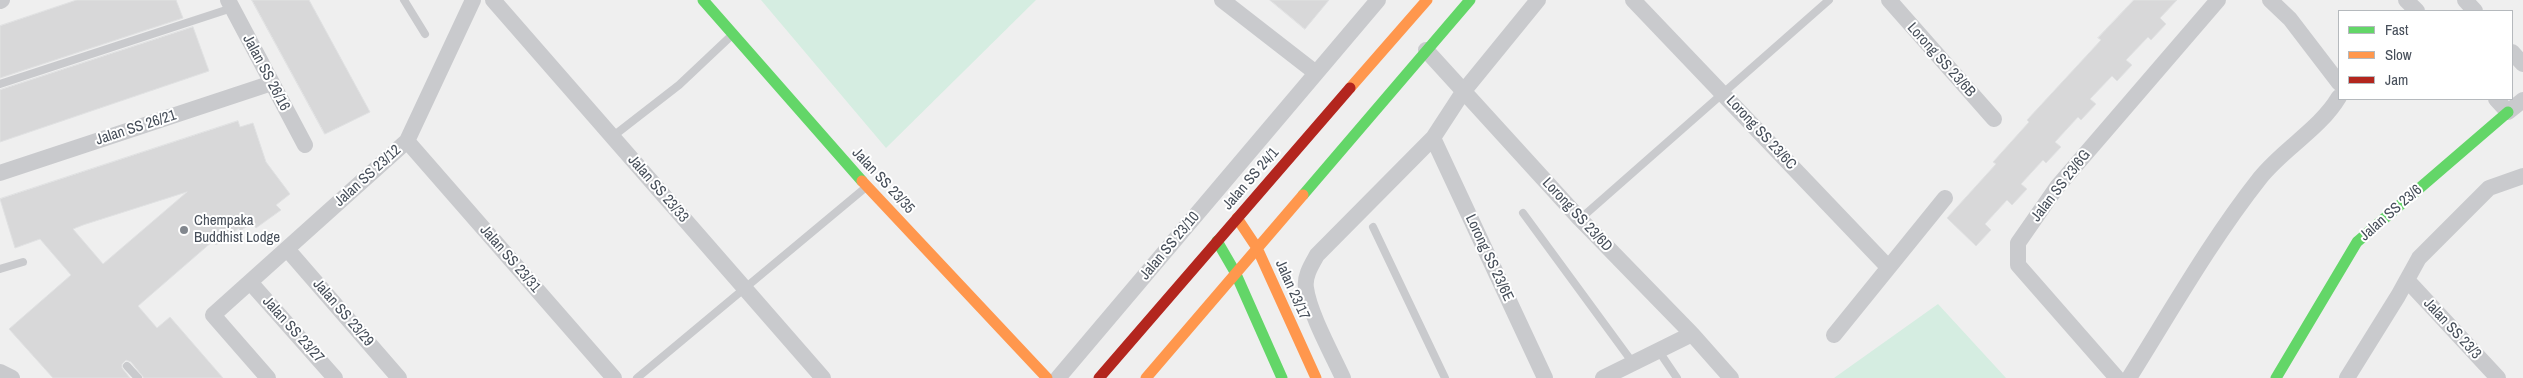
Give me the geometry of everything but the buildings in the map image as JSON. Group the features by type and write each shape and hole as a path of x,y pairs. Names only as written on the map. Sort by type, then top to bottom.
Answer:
{"street":[{"name":"Jalan SS 23/12","path":"268,378 213,315 407,141 473,0"},
{"name":"Jalan SS 23/33","path":"493,0 823,378"},
{"name":"Jalan SS 23/35","path":"703,0 867,187 1046,378"},
{"path":"1222,0 1316,73"},
{"name":"Jalan SS 23/10","path":"1058,378 1378,0"},
{"name":"Jalan SS 24/1","path":"1099,378 1427,0"},
{"path":"1146,378 1470,0"},
{"path":"1343,378 1320,327 1305,287 1309,270 1318,255 1433,138 1463,92 1538,0"},
{"name":"Lorong SS 23/6C","path":"1633,0 1888,267"},
{"name":"Lorong SS 23/6B","path":"1889,0 1994,119"},
{"name":"Jalan SS 23/6G","path":"2117,378 2018,265 2018,243 2057,187 2218,0"},
{"path":"2270,0 2290,20 2338,82"},
{"path":"2406,0 2416,10"},
{"path":"2465,0 2474,10"},
{"name":"Jalan SS 26/16","path":"230,4 305,145"},
{"name":"Lorong SS 23/6D","path":"1426,50 1580,219 1692,334 1731,378"},
{"path":"2513,53 2523,64"},
{"name":"Jalan SS 26/21","path":"0,173 272,83"},
{"path":"2129,378 2232,214 2267,170 2328,115 2338,99"},
{"path":"2497,100 2508,112 2523,100"},
{"name":"Jalan SS 23/6","path":"2276,378 2357,242 2508,112"},
{"name":"Lorong SS 23/6E","path":"1433,138 1545,378"},
{"name":"Jalan SS 23/31","path":"407,141 614,378"},
{"path":"2347,378 2419,258 2490,188 2523,176"},
{"path":"1834,335 1945,198"},
{"name":"Jalan 23/17","path":"1237,218 1257,248 1316,378"},
{"path":"1217,241 1235,272 1282,378"},
{"name":"Jalan SS 23/29","path":"287,249 399,378"},
{"name":"Jalan SS 23/3","path":"2407,280 2498,378"},
{"name":"Jalan SS 23/27","path":"250,282 335,378"},
{"path":"1603,378 1692,334"},
{"path":"0,372 12,378"}],"lane":[{"path":"404,0 425,34"},
{"path":"1580,219 1829,0"},
{"path":"0,84 230,4"},
{"path":"612,137 678,85 732,35"},
{"path":"637,378 867,187"},
{"path":"1523,214 1633,362"},
{"path":"1373,227 1445,378"},
{"path":"0,269 23,262"},
{"path":"1658,350 1677,378"},
{"path":"127,366 138,378"}],"green space":[{"path":"761,0 1036,0 886,148"},
{"path":"1938,304 2006,378 1834,378"}],"traffic: fast":[{"path":"703,0 862,181"},
{"path":"1303,195 1470,0"},
{"path":"2276,378 2357,242 2508,112"},
{"path":"1217,241 1235,272 1282,378"}],"traffic: slow":[{"path":"1350,88 1427,0"},
{"path":"862,181 1047,378"},
{"path":"1146,378 1303,195"},
{"path":"1237,218 1257,248 1316,378"}],"traffic: jam":[{"path":"1099,378 1350,88"}],"place":[{"name":"Chempaka Buddhist Lodge","path":"184,230"}]}
